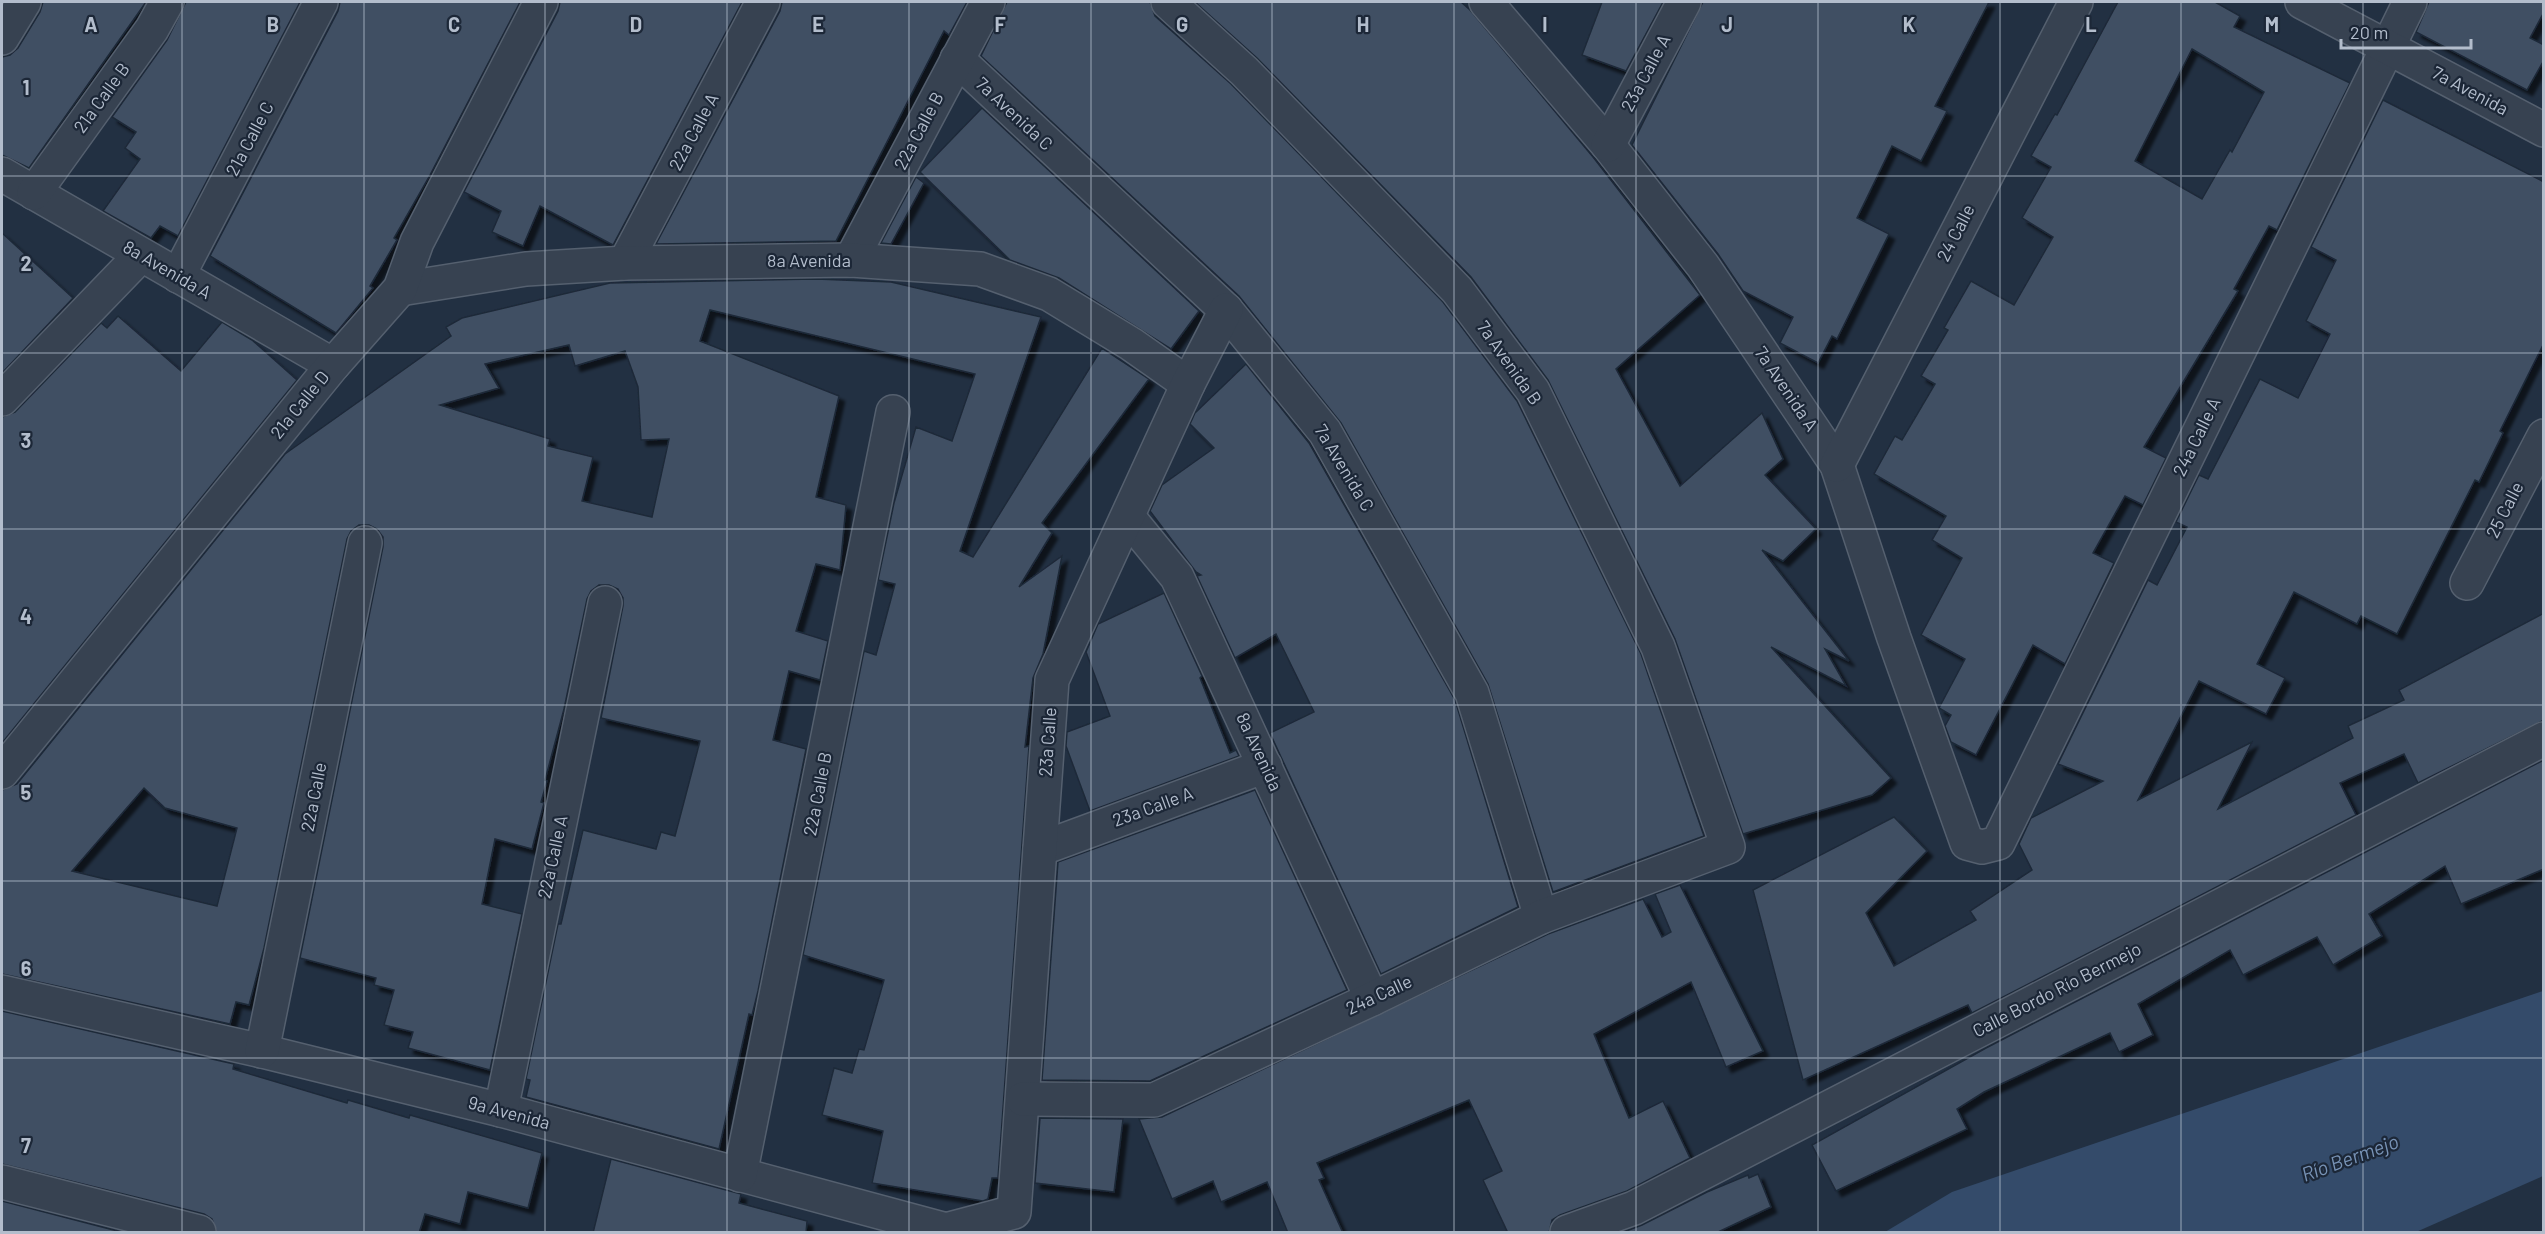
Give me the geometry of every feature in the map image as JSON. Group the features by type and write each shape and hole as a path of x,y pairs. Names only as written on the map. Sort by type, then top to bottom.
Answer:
{"street":[{"path":"2,38 24,2"},
{"name":"21a Calle B","path":"33,193 152,29 167,2"},
{"name":"21a Calle C","path":"178,276 321,2"},
{"name":"21a Calle D","path":"2,772 333,365 400,289 417,242 541,2"},
{"name":"22a Calle A","path":"625,263 763,2"},
{"name":"22a Calle B","path":"851,260 988,2"},
{"name":"7a Avenida B","path":"1168,2 1244,71 1457,290 1533,391 1658,647 1728,847"},
{"name":"7a Avenida A","path":"1486,2 1608,145 1703,266 1837,465 1894,638 1967,843"},
{"name":"23a Calle A","path":"1608,145 1684,2"},
{"name":"24 Calle","path":"1837,465 2076,2"},
{"name":"7a Avenida","path":"2302,2 2544,130"},
{"name":"24a Calle A","path":"1967,843 1982,847 1998,843 2410,2"},
{"name":"7a Avenida C","path":"957,59 1226,310 1325,432 1472,693 1541,917"},
{"name":"8a Avenida A","path":"2,174 333,365"},
{"path":"2,399 141,255"},
{"name":"8a Avenida","path":"400,289 526,269 625,263 851,260 980,269 1049,294 1131,344 1188,384"},
{"name":"23a Calle","path":"1014,1212 1052,680 1188,384 1226,310"},
{"name":"22a Calle B","path":"740,1175 893,412"},
{"name":"25 Calle","path":"2468,583 2544,436"},
{"name":"8a Avenida","path":"1128,517 1177,577 1372,999"},
{"name":"22a Calle","path":"262,1051 365,543"},
{"name":"22a Calle A","path":"501,1110 605,603"},
{"name":"Calle Bordo Río Bermejo","path":"1567,1233 1634,1208 2544,739"},
{"name":"23a Calle A","path":"1040,849 1265,766"},
{"name":"24a Calle","path":"1023,1099 1154,1100 1372,999 1541,917 1728,847"},
{"name":"9a Avenida","path":"2,992 262,1051 501,1110 946,1230 1014,1212"},
{"path":"2,1182 199,1233"}],"water":[{"name":"Río Bermejo","path":"2543,991 2543,1176 2416,1232 1885,1232 1952,1192"}],"building":[{"path":"43,2 146,2 29,168 2,155 2,57 10,55 18,48 40,12"},
{"path":"186,2 300,2 178,236 160,226 151,238 103,211 140,159 125,148 136,132 112,117 167,40"},
{"path":"340,2 520,2 430,175 394,238 397,240 370,286 373,288 336,333 210,256 338,11"},
{"path":"560,2 742,2 613,245 540,206 523,246 492,232 501,211 464,192 558,11"},
{"path":"782,2 967,2 949,35 944,31 836,241 656,244 780,11"},
{"path":"1007,2 1150,2 1155,16 1231,84 1443,302 1517,401 1641,654 1704,836 1553,892 1488,684 1341,423 1239,296 981,56"},
{"path":"1195,2 1461,2 1470,10 1593,157 1700,295 1616,369 1680,486 1762,413 1783,459 1765,475 1816,529 1783,561 1762,550 1849,661 1825,649 1846,686 1771,647 1891,778 1872,795 1743,834 1675,639 1548,380 1471,277 1257,58"},
{"path":"1602,2 1663,2 1626,71 1582,55"},
{"path":"1703,2 1989,2 1935,106 1947,111 1921,161 1892,146 1857,218 1889,234 1837,339 1832,336 1818,363 1780,343 1793,317 1743,291 1718,254 1632,145"},
{"path":"2118,2 2215,2 2240,16 2234,27 2350,83 2277,230 2269,226 2234,289 2238,291 2144,447 2166,458 2143,505 2125,496 2093,553 2114,563 2065,664 2033,645 1976,755 1951,742 1945,726 1951,715 1939,708 1965,659 1921,635 1962,558 1932,540 1946,516 1874,474 1895,436 1902,440 1935,384 1921,376 1948,330 1944,328 1971,281 2014,305 2053,237 2022,218 2051,167 2031,156 2055,114 2057,115","holes":["2192,49 2264,92 2232,152 2230,150 2202,199 2135,161"]},
{"path":"2429,2 2544,2 2544,12 2530,38 2544,45 2544,60 2527,90 2416,32"},
{"path":"2383,100 2544,182 2544,343 2500,431 2503,433 2479,482 2475,480 2397,634 2361,616 2357,624 2294,592 2257,664 2285,678 2266,714 2199,681 2138,800 2252,742 2218,809 2353,738 2348,726 2404,700 2399,690 2544,613 2544,720 2418,783 2404,754 2340,783 2356,815 1972,1013 1968,1005 1803,1080 1753,890 1894,817 1927,851 1866,913 1894,966 1976,920 1970,911 2032,870 2019,844 2031,818 2103,781 2058,764 2148,580 2157,585 2187,527 2176,522 2199,475 2208,479 2260,379 2298,398 2330,334 2306,321 2336,260 2311,247"},
{"path":"982,108 1199,311 1171,349 1059,278 1010,260 920,172"},
{"path":"916,177 924,183 891,244 881,243"},
{"path":"2,233 73,298 2,373"},
{"path":"816,279 891,282 1041,317 960,551 973,557 1102,348 1149,379 1042,523 1052,533 1019,587 1062,556 1043,654 1033,678 1025,747 1029,746 998,1178 992,1178 988,1199 983,1201 872,1183 883,1131 822,1115 834,1068 852,1073 859,1049 864,1050 884,980 803,955 864,651 876,655 895,584 878,580 894,503 916,427 952,441 975,374 710,310 700,341 839,396 816,497 846,505 840,570 816,564 796,631 828,641 820,680 789,671 773,740 806,749 758,991 752,1015 749,1014 719,1149 526,1097 530,1080 526,1079 558,924 561,924 583,830 656,849 661,832 675,836 700,741 601,718 623,606 623,598 618,589 609,585 599,585 591,591 587,599 564,709 545,780 547,781 541,802 544,803 532,849 495,839 482,904 522,914 490,1070 408,1048 413,1032 384,1025 394,990 374,985 376,978 300,958 383,547 383,537 377,529 369,525 359,525 351,531 347,539 264,948 249,1005 236,1002 230,1024 2,974 2,790 17,784 285,454 451,336 446,327 462,318 610,283","holes":["569,345 575,366 625,351 638,387 641,440 669,439 652,517 582,501 593,457 548,446 550,439 440,405 499,388 485,364","144,788 165,808 237,828 217,906 72,871"]},
{"path":"118,316 181,371 222,322 252,340 297,380 2,743 2,417 15,412 101,323 107,328"},
{"path":"1246,364 1309,443 1455,700 1518,907 1381,974 1270,733 1314,712 1276,634 1235,658 1197,576 1201,575 1196,572 1150,511 1162,485 1214,448 1190,424 1195,413"},
{"path":"1164,593 1202,676 1200,678 1230,753 1236,750 1239,756 1090,811 1066,746 1067,732 1110,716 1086,652 1098,624"},
{"path":"2544,760 2544,869 2461,904 2445,866 2369,914 2382,936 2333,965 2317,937 2243,975 2230,950 2138,1004 2153,1035 2119,1052 2110,1033 1984,1092 1957,1109 1967,1129 1836,1191 1812,1145 1986,1048"},
{"path":"1255,790 1347,990 1150,1081 1042,1080 1058,862"},
{"path":"1680,885 1763,1051 1726,1067 1691,982 1594,1034 1629,1118 1663,1101 1690,1158 1627,1191 1560,1215 1552,1220 1549,1233 1508,1233 1483,1180 1502,1171 1469,1100 1317,1163 1324,1178 1319,1180 1343,1233 1288,1233 1267,1182 1221,1202 1213,1181 1172,1199 1139,1119 1162,1117 1548,934 1643,899 1662,937 1671,932 1655,894"},
{"path":"2,1011 234,1064 233,1069 347,1103 348,1100 409,1118 410,1115 542,1153 528,1208 468,1192 460,1224 425,1214 419,1233 217,1233 212,1219 204,1214 2,1164"},
{"path":"1040,1118 1123,1119 1114,1192 1035,1183"},
{"path":"611,1159 741,1194 739,1203 807,1221 806,1233 593,1233"},
{"path":"1758,1174 1771,1207 1716,1233 1621,1233 1642,1225 1707,1192 1748,1175 1749,1178"},
{"path":"2,1201 125,1233 2,1233"}]}
